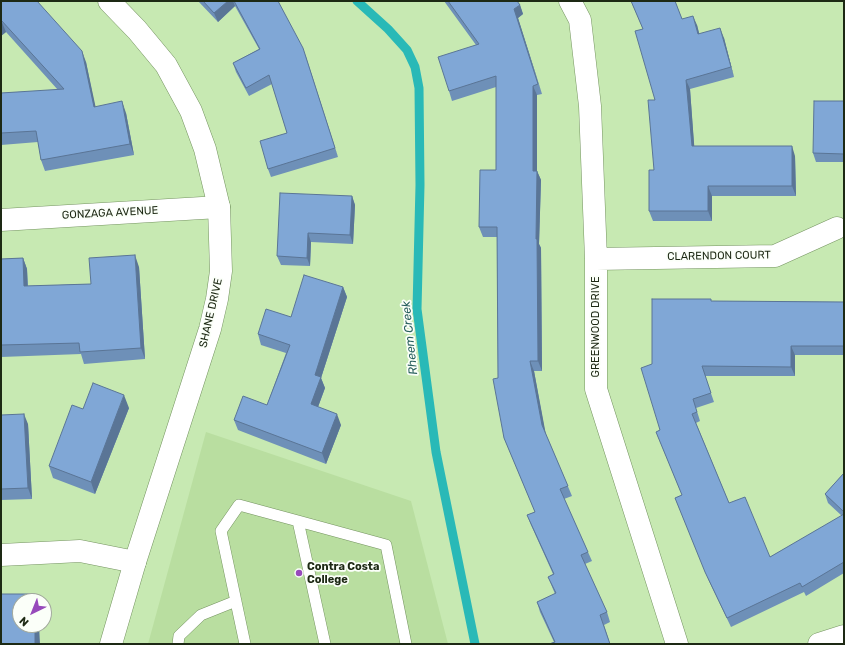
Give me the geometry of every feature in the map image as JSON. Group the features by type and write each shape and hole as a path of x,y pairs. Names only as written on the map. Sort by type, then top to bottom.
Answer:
{"street":[{"name":"SHANE DRIVE","path":"109,1 166,66 191,111 205,149 220,207 221,271 210,329 134,562 111,644"},
{"name":"GREENWOOD DRIVE","path":"570,1 580,20 590,106 596,259 596,389 677,644"},
{"name":"GONZAGA AVENUE","path":"1,220 220,207"},
{"name":"CLARENDON COURT","path":"596,259 775,256 837,228"},
{"path":"1,555 80,551 134,562"},
{"path":"819,644 844,636"}],"lane":[{"path":"245,644 221,531 239,505 386,545 406,644"},
{"path":"298,521 325,644"},
{"path":"178,644 179,636 201,615 236,601"}],"shaded area":[{"name":"Contra Costa College","path":"206,432 411,501 448,644 148,644"}],"building":[{"path":"1,1 37,1 82,51 94,107 122,101 130,144 41,160 36,131 1,133 1,93 64,89 1,20"},
{"path":"203,1 228,1 214,13"},
{"path":"234,1 278,1 303,48 335,148 268,169 260,141 287,133 269,75 246,88 233,63 260,49"},
{"path":"448,1 517,1 520,5 514,9 538,84 533,86 533,171 537,171 536,239 538,361 530,361 542,425 568,486 560,489 588,552 581,555 607,612 600,615 610,644 549,644 555,642 537,602 556,593 548,577 554,574 527,515 535,512 504,438 493,379 498,378 497,227 479,227 480,170 496,170 496,76 449,91 438,57 479,44"},
{"path":"631,1 675,1 682,19 693,16 698,34 720,28 731,67 686,80 692,146 792,146 792,186 708,186 708,211 649,211 649,170 654,170 648,100 655,100 635,31 643,29"},
{"path":"814,101 844,101 844,154 813,153"},
{"path":"280,193 352,196 350,235 308,233 307,258 277,256"},
{"path":"135,255 141,348 80,352 79,343 1,345 1,259 23,258 24,286 91,284 89,258"},
{"path":"304,275 343,287 315,375 321,377 311,404 337,414 322,453 234,420 243,396 267,405 290,345 258,334 266,309 291,317"},
{"path":"652,299 844,302 844,346 791,346 791,367 702,366 711,393 693,399 697,412 692,414 729,503 745,497 770,557 844,514 844,562 802,587 800,583 727,618 705,572 675,498 682,495 656,432 660,430 641,368 652,364"},
{"path":"93,383 124,395 91,482 49,466 72,405 83,409"},
{"path":"24,414 28,488 1,489 1,415"},
{"path":"844,473 844,512 825,494"},
{"path":"1,594 12,594 12,633 35,633 35,644 1,644"}],"waterway":[{"name":"Rheem Creek","path":"357,1 388,29 407,50 415,67 419,88 420,185 417,309 436,452 475,644"}],"place":[{"name":"Contra Costa College","path":"299,573"}]}
